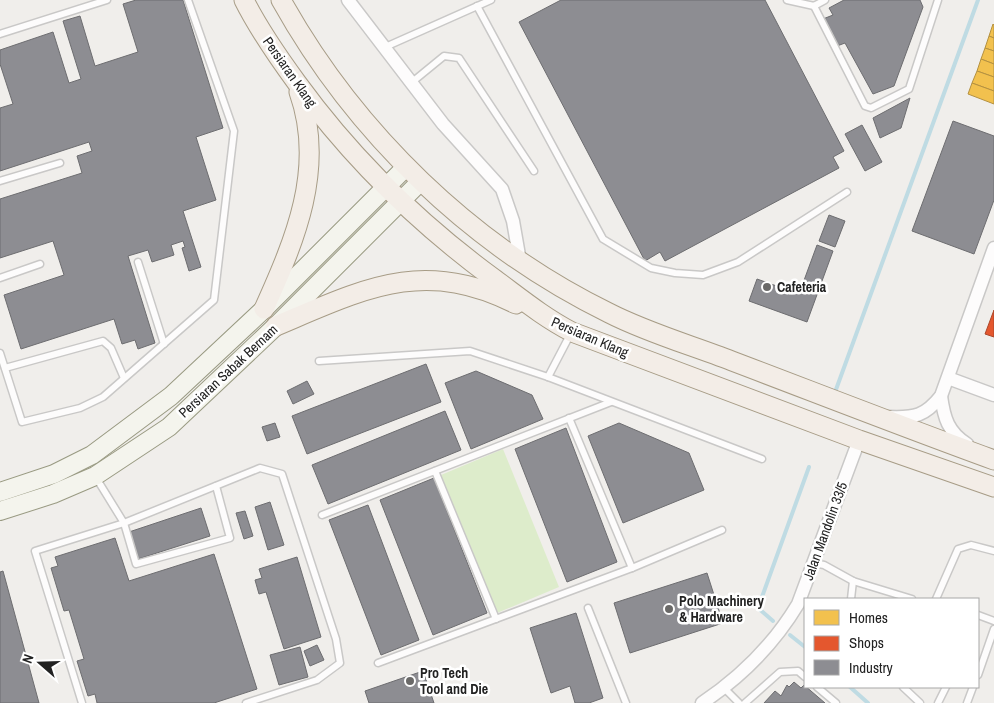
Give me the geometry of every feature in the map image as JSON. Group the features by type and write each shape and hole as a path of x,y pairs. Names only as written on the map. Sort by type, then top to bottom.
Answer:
{"main road":[{"name":"Persiaran Klang","path":"244,0 254,20 295,80 353,154 401,203 451,247 549,320 572,332 859,440 994,487"},
{"name":"Persiaran Klang","path":"281,0 331,80 406,167 470,225 520,261 610,314 989,458"},
{"path":"264,309 291,248 306,195 309,146 304,109 295,80"},
{"path":"276,326 353,294 380,285 410,280 451,282 481,290 509,300 549,320"}],"street":[{"path":"348,0 442,124 502,189 514,221 520,261"},
{"name":"Persiaran Sabak Bernam","path":"0,492 54,474 92,454 171,396 264,309 406,167"},
{"name":"Persiaran Sabak Bernam","path":"0,511 53,494 95,476 169,427 276,326 422,181"},
{"path":"877,417 922,415 941,396 994,248"},
{"path":"948,378 994,395"},
{"path":"941,396 947,424 954,436 989,458"},
{"name":"Jalan Mandolin 33/5","path":"702,703 724,688 785,626 798,604 859,440"}],"lane":[{"path":"0,34 107,0"},
{"path":"0,353 22,422 80,408 103,397 214,300 234,131 188,0"},
{"path":"383,48 491,0"},
{"path":"787,0 814,6 826,0"},
{"path":"814,6 865,106 871,108 909,88 938,0"},
{"path":"477,6 603,239 651,268 676,273 703,275 738,262 847,192"},
{"path":"410,84 444,56 459,58 534,171"},
{"path":"0,181 60,163"},
{"path":"138,262 164,344"},
{"path":"0,278 40,264"},
{"path":"548,377 572,332"},
{"path":"5,368 103,341 110,348 124,378"},
{"path":"319,361 470,351 548,377 762,459"},
{"path":"322,515 611,402"},
{"path":"569,418 632,568"},
{"path":"82,703 35,551 124,522 260,468 282,474 336,639 340,663 318,680 246,703"},
{"path":"435,471 496,619"},
{"path":"95,476 124,522 136,564 230,538 216,486"},
{"path":"378,663 632,568 722,530"},
{"path":"936,598 958,549 971,545 994,551"},
{"path":"814,563 824,565 854,581 909,598"},
{"path":"851,598 854,581"},
{"path":"588,608 626,703"},
{"path":"979,615 994,621"},
{"path":"979,672 994,630"},
{"path":"745,703 780,672 798,671 804,676"},
{"path":"724,688 739,703"},
{"path":"818,688 836,703"},
{"path":"904,688 920,703"},
{"path":"938,703 946,688"},
{"path":"967,703 973,688"}],"green space":[{"path":"503,449 559,587 497,613 441,475"}],"building: Homes":[{"path":"994,25 994,38 989,36"},
{"path":"989,36 994,38 994,51 985,48"},
{"path":"985,48 994,51 994,64 981,59"},
{"path":"981,59 994,64 994,77 977,71"},
{"path":"977,71 994,77 994,91 972,83"},
{"path":"972,83 994,91 994,104 968,94"}],"building: Shops":[{"path":"994,310 994,337 985,334"}],"building: Industry":[{"path":"136,0 183,0 223,128 196,137 216,200 183,211 201,267 189,271 182,248 185,247 183,241 171,245 174,255 152,262 148,250 128,256 155,343 138,349 135,340 122,344 114,319 21,349 4,295 64,275 53,241 0,258 0,199 82,173 77,156 92,151 89,142 0,171 0,108 13,104 0,64 0,50 53,32 69,83 81,79 63,21 80,16 95,66 138,52 123,4"},
{"path":"561,0 765,0 844,151 833,157 839,168 665,261 660,252 645,261 519,22"},
{"path":"844,0 920,0 923,7 894,86 873,94 845,43 837,46 823,19 833,15 829,8"},
{"path":"910,98 901,128 880,138 873,118"},
{"path":"953,121 994,136 994,200 974,254 912,231"},
{"path":"862,125 882,162 865,171 845,134"},
{"path":"829,215 845,221 835,247 819,241"},
{"name":"Cafeteria","path":"817,245 833,251 807,322 749,301 757,279 799,294"},
{"path":"426,364 441,402 307,454 292,416"},
{"path":"476,371 532,395 543,419 471,449 445,383"},
{"path":"307,381 314,394 293,404 287,391"},
{"path":"445,411 461,450 328,504 312,465"},
{"path":"275,423 280,437 267,441 262,427"},
{"path":"619,423 689,453 704,490 623,523 588,436"},
{"path":"566,428 617,562 567,582 515,449"},
{"path":"434,478 487,613 433,635 380,500"},
{"path":"270,502 284,545 268,550 255,507"},
{"path":"368,505 419,640 381,655 329,520"},
{"path":"201,508 210,536 138,559 129,532"},
{"path":"245,511 253,536 244,539 236,513"},
{"path":"115,538 129,581 214,554 257,689 214,703 97,703 95,694 88,696 77,661 84,659 69,610 64,611 51,568 58,566 55,557"},
{"path":"297,557 321,637 284,649 266,592 259,594 255,580 262,578 259,569"},
{"path":"3,571 39,703 0,703 0,572"},
{"path":"707,573 723,623 630,653 614,603"},
{"path":"576,613 603,698 589,703 575,703 570,686 551,693 530,628"},
{"path":"317,645 324,660 310,666 304,651"},
{"path":"300,647 308,677 279,685 270,655"},
{"name":"Pro Tech Tool and Die","path":"423,671 434,703 369,703 365,691"},
{"path":"794,682 801,688 804,685 804,688 808,688 825,703 764,703 775,691 781,696 787,685 789,687"}],"waterway":[{"path":"834,395 978,0"},
{"path":"773,621 758,608 809,467"},
{"path":"790,635 804,646"},
{"path":"851,688 868,703"}],"place":[{"name":"Cafeteria","path":"767,287"},
{"name":"Polo Machinery & Hardware","path":"669,609"},
{"name":"Pro Tech Tool and Die","path":"410,681"}]}
